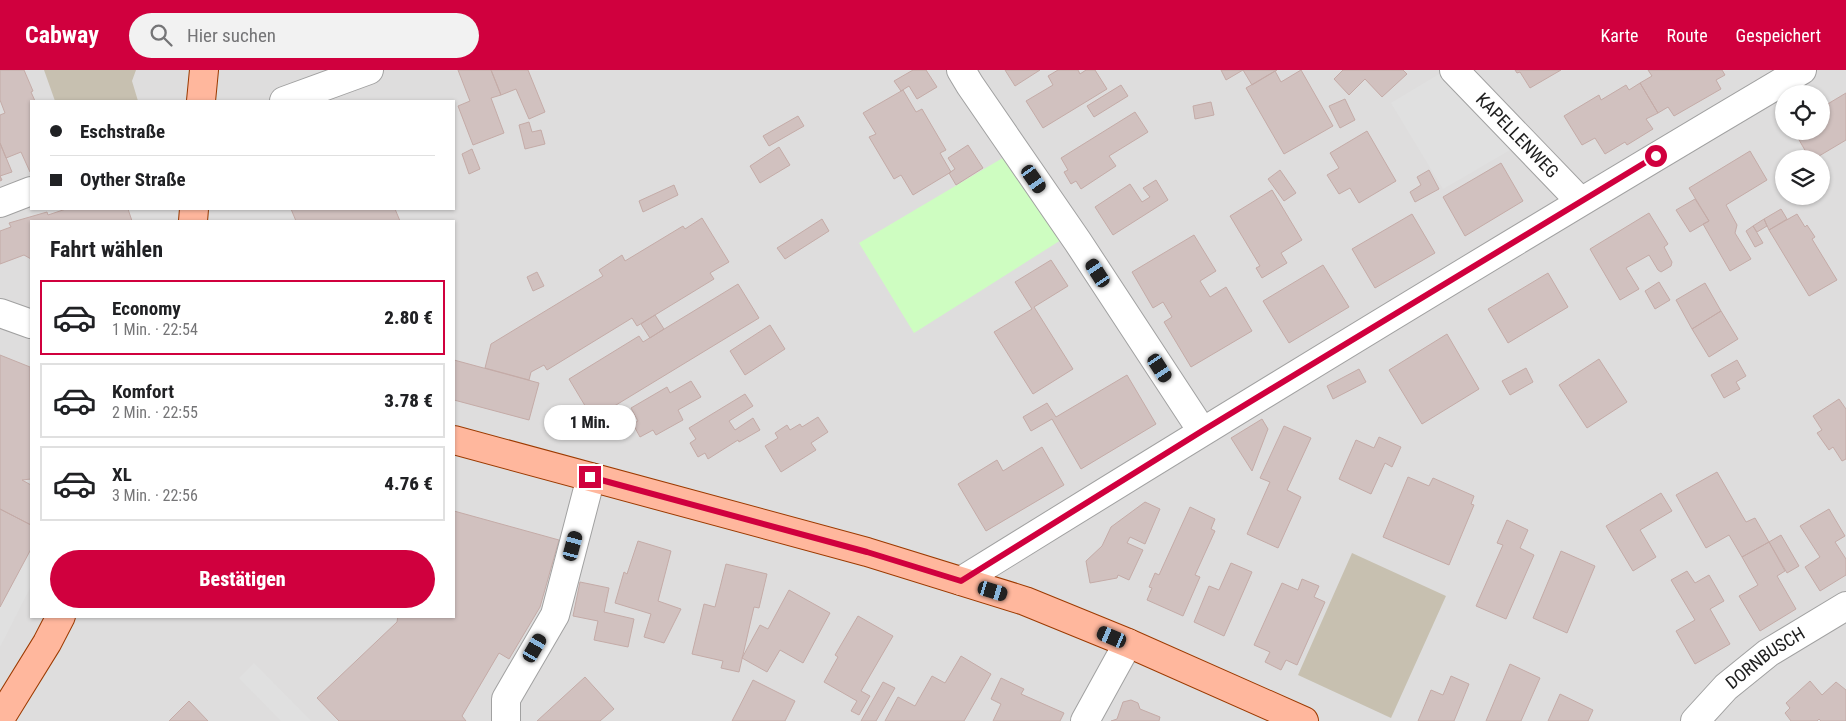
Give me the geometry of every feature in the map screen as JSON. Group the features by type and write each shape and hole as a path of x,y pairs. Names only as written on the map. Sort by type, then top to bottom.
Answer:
{"main road":[{"path":"201,100 204,70"},
{"path":"455,440 867,552 1026,601 1128,643 1304,721"},
{"path":"0,719 47,643 60,618"}],"street":[{"path":"287,100 369,70"},
{"path":"961,70 970,86 1078,242 1202,431"},
{"name":"KAPELLENWEG","path":"1454,70 1580,201"},
{"path":"961,581 1202,431 1580,201 1802,70"},
{"path":"0,203 30,191"},
{"path":"0,313 30,324"},
{"path":"506,721 506,699 555,615 590,477"},
{"name":"DORNBUSCH","path":"1695,721 1726,687 1768,653 1846,606"},
{"path":"1085,721 1128,643"}],"shaded area":[{"path":"0,70 1846,70 1846,721 0,721"},
{"path":"44,70 136,70 132,81 138,100 55,100"},
{"path":"1446,70 1524,142 1443,189 1391,103"},
{"path":"30,552 30,588 0,647 0,608"},
{"path":"1352,553 1446,596 1391,718 1298,675"},
{"path":"254,663 311,721 281,721 239,678"}],"green space":[{"path":"1006,156 1061,240 914,333 859,243"}],"building":[{"path":"0,70 24,70 33,91 31,92 35,100 30,100 30,172 21,152 6,158 0,143 0,115 5,113 0,100"},
{"path":"458,70 491,70 501,95 491,98 504,133 473,145 458,106 470,101"},
{"path":"491,70 528,70 545,112 529,119 516,89 501,95"},
{"path":"913,70 926,70 937,87 917,99 909,86 901,91 894,81"},
{"path":"1005,70 1040,70 1015,86"},
{"path":"1058,70 1078,70 1080,74 1086,70 1095,70 1107,89 1043,128 1026,101 1053,85 1048,76"},
{"path":"1221,70 1243,70 1226,80"},
{"path":"1243,70 1277,70 1252,85"},
{"path":"1301,70 1333,126 1284,154 1246,88 1275,71 1281,82"},
{"path":"1343,70 1403,70 1407,74 1382,97 1365,79 1349,95 1334,79"},
{"path":"1515,70 1561,70 1530,88 1520,72 1517,73"},
{"path":"1648,70 1722,70 1725,75 1716,80 1721,89 1674,116 1668,107 1658,113 1640,83 1652,76"},
{"path":"1640,83 1658,113 1646,119 1653,129 1627,145 1625,142 1605,154 1595,138 1582,145 1564,116 1599,95 1601,100 1626,85 1629,90"},
{"path":"1121,85 1128,96 1094,117 1087,106"},
{"path":"903,90 916,112 922,109 946,150 940,153 951,172 913,195 901,175 894,179 869,137 876,134 863,113"},
{"path":"1846,93 1846,140 1829,150 1805,150 1799,140 1830,140 1830,103"},
{"path":"1345,99 1355,120 1340,128 1329,106"},
{"path":"1211,102 1214,115 1195,119 1193,106"},
{"path":"1135,112 1148,132 1109,156 1116,166 1081,189 1076,181 1071,184 1064,172 1068,170 1061,158"},
{"path":"798,116 804,126 769,146 763,136"},
{"path":"529,122 532,132 541,130 545,144 525,149 519,125"},
{"path":"1367,131 1396,181 1359,203 1350,188 1339,194 1327,175 1339,168 1330,153"},
{"path":"0,143 12,172 0,176"},
{"path":"968,145 983,168 956,185 949,173 955,169 948,158"},
{"path":"779,147 790,165 760,183 750,166"},
{"path":"472,149 480,169 469,174 462,154"},
{"path":"1750,151 1767,180 1726,205 1737,225 1735,233 1751,259 1730,271 1703,224 1709,221 1689,188"},
{"path":"1501,163 1523,201 1465,236 1443,197"},
{"path":"1280,170 1296,193 1284,201 1268,179"},
{"path":"1429,170 1439,189 1415,202 1410,192 1421,185 1417,177"},
{"path":"1156,180 1168,200 1113,235 1095,207 1130,184 1142,202 1150,197 1143,188"},
{"path":"674,185 678,195 643,212 639,201"},
{"path":"1272,190 1302,240 1281,253 1287,263 1262,278 1256,268 1260,266 1230,216"},
{"path":"1695,199 1709,221 1690,232 1676,210"},
{"path":"1781,209 1787,219 1769,230 1764,219"},
{"path":"63,210 128,210 132,220 30,220 30,258 24,255 0,264 0,231 11,227 9,223 47,212 48,215"},
{"path":"291,210 395,210 400,220 296,220"},
{"path":"1649,213 1668,244 1664,247 1672,262 1671,266 1661,272 1649,255 1626,268 1639,289 1620,300 1590,249"},
{"path":"1412,214 1435,253 1375,288 1352,249"},
{"path":"1797,214 1805,227 1807,225 1815,237 1812,239 1837,280 1809,296 1769,230"},
{"path":"702,218 729,262 710,273 714,279 637,326 632,318 547,370 544,365 531,372 529,380 485,368 491,344 603,276 599,270 622,255 625,261 683,226 685,229"},
{"path":"822,219 829,231 785,259 777,248"},
{"path":"1764,219 1767,226 1757,232 1753,226"},
{"path":"1753,226 1763,243 1755,247 1746,231"},
{"path":"1194,235 1216,271 1200,281 1210,297 1226,287 1252,331 1191,367 1164,322 1172,317 1163,302 1153,308 1132,272"},
{"path":"1051,260 1068,286 1034,307 1073,369 1033,394 994,332 1032,309 1015,282"},
{"path":"1323,265 1349,307 1289,343 1263,301"},
{"path":"537,272 544,286 533,291 527,277"},
{"path":"1548,273 1568,307 1508,343 1488,309"},
{"path":"1659,282 1670,300 1655,309 1645,291"},
{"path":"1705,283 1721,311 1692,329 1676,300"},
{"path":"738,284 759,318 593,419 569,379 639,336 643,342"},
{"path":"1721,311 1738,339 1709,357 1692,329"},
{"path":"655,315 664,329 650,338 641,324"},
{"path":"770,325 785,349 745,375 730,351"},
{"path":"1447,334 1479,389 1422,424 1389,370"},
{"path":"0,355 30,367 30,479 22,480 30,484 30,524 0,509"},
{"path":"1599,359 1627,402 1587,428 1559,385"},
{"path":"455,360 539,383 529,420 455,400"},
{"path":"1737,360 1746,376 1736,382 1740,389 1724,398 1711,375"},
{"path":"1526,368 1533,382 1510,395 1502,381"},
{"path":"1359,369 1366,382 1333,399 1327,386"},
{"path":"1127,375 1156,424 1081,469 1052,419 1031,431 1023,417 1047,403 1056,417"},
{"path":"691,381 701,397 678,410 683,420 656,435 653,430 640,437 633,424 638,421 631,408 667,387 670,393"},
{"path":"745,394 753,406 729,421 735,430 753,418 760,430 739,442 738,440 708,459 705,453 698,457 690,443 696,439 689,428"},
{"path":"1839,399 1846,409 1846,459 1842,461 1833,447 1829,450 1817,433 1822,430 1813,416"},
{"path":"818,417 828,432 811,443 816,450 781,472 765,446 778,438 775,433 787,425 790,430 800,424 802,427"},
{"path":"1262,419 1268,429 1252,471 1231,438"},
{"path":"1284,426 1311,438 1287,490 1301,497 1278,548 1247,534 1270,482 1260,478"},
{"path":"1379,437 1401,447 1392,467 1385,463 1371,494 1339,479 1356,440 1374,448"},
{"path":"1042,447 1064,485 986,531 958,484 997,460 1003,471"},
{"path":"1717,472 1746,522 1755,518 1769,542 1742,557 1729,535 1706,548 1676,495"},
{"path":"1408,477 1429,486 1433,478 1474,496 1471,504 1474,505 1449,565 1383,537"},
{"path":"1661,493 1672,511 1640,530 1656,557 1633,571 1606,526"},
{"path":"1145,502 1160,509 1145,544 1130,537 1127,543 1143,550 1129,580 1118,575 1117,578 1090,583 1086,561 1102,546 1111,527"},
{"path":"1190,507 1215,519 1211,529 1215,531 1195,575 1200,577 1183,616 1147,600 1152,588 1149,587 1155,573 1159,575"},
{"path":"0,509 30,524 30,551 0,607"},
{"path":"1829,509 1845,536 1835,542 1846,559 1846,575 1820,591 1805,567 1820,557 1800,526"},
{"path":"455,511 559,540 540,607 509,659 499,653 462,716 466,721 339,721 317,698 397,622 398,618 455,618"},
{"path":"1507,520 1528,530 1520,548 1534,555 1506,619 1476,606 1503,545 1497,543"},
{"path":"1781,535 1799,566 1787,573 1769,542"},
{"path":"638,541 671,551 658,601 681,609 664,643 644,637 651,614 615,603 624,572 627,574"},
{"path":"1769,542 1785,571 1777,576 1796,609 1760,631 1739,596 1758,585 1742,557"},
{"path":"1561,551 1595,566 1567,633 1533,618"},
{"path":"1231,563 1252,572 1224,636 1194,622 1209,586 1219,590"},
{"path":"726,564 767,574 759,608 754,607 739,672 721,668 723,661 692,654 704,604 715,607"},
{"path":"1687,571 1695,583 1709,575 1724,601 1710,609 1730,644 1695,664 1676,631 1695,620 1671,580"},
{"path":"1302,579 1319,586 1314,597 1325,602 1297,665 1286,660 1281,670 1265,662 1270,652 1254,645 1282,583 1298,590"},
{"path":"580,582 609,588 604,612 634,619 628,647 594,640 598,621 573,616"},
{"path":"789,590 830,613 803,663 780,650 767,672 742,658 760,625 768,629"},
{"path":"858,616 893,636 861,691 870,696 859,715 851,711 857,701 824,682 838,657 835,655"},
{"path":"961,656 991,674 964,721 885,721 898,697 915,706 932,676 945,683"},
{"path":"1510,664 1540,678 1521,721 1486,721"},
{"path":"1451,676 1469,684 1454,721 1418,721 1431,690 1443,695"},
{"path":"585,677 614,709 600,721 537,721"},
{"path":"1001,678 1024,689 1021,694 1064,713 1060,721 993,721 1001,704 991,699"},
{"path":"753,680 795,701 785,721 732,721"},
{"path":"1810,681 1822,695 1836,682 1846,690 1846,721 1821,721 1819,719 1817,721 1791,721 1785,713 1790,708 1786,703"},
{"path":"883,682 895,688 876,721 861,721"},
{"path":"1560,694 1593,710 1588,721 1548,721"},
{"path":"1131,700 1138,703 1140,709 1160,717 1159,721 1111,721 1117,719 1123,702"},
{"path":"189,701 208,721 169,721"}],"route":[{"path":"590,477 867,552 961,581 1202,431 1656,156"}]}
